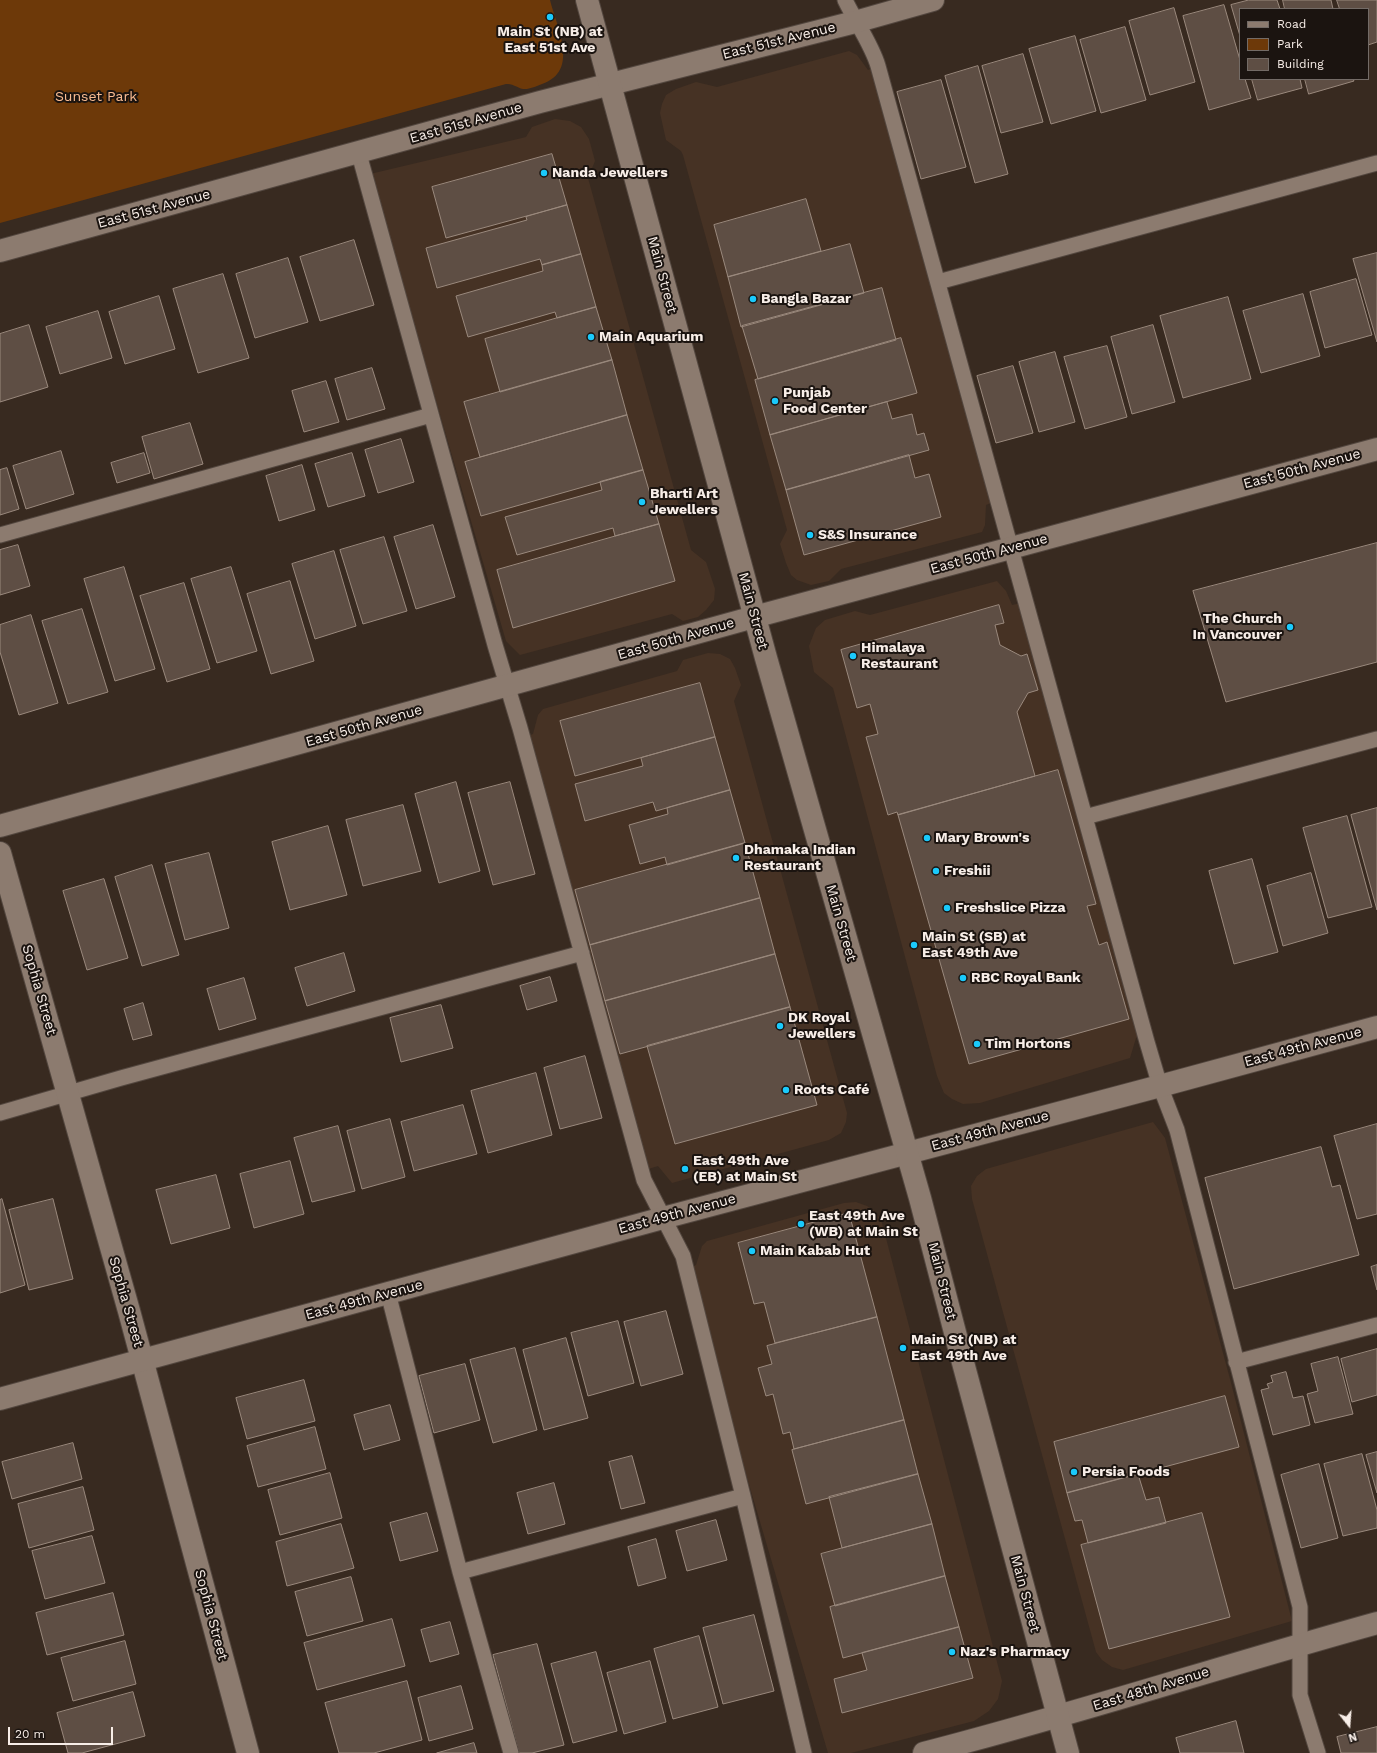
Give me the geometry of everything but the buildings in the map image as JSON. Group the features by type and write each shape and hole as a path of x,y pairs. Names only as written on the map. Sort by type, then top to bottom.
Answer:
{"street":[{"name":"Main Street","path":"587,0 612,85 754,617 907,1153 1068,1753"},
{"name":"East 51st Avenue","path":"0,251 358,154 540,102 612,85 855,22 933,0"},
{"name":"East 50th Avenue","path":"0,826 754,617 1377,449"},
{"name":"Sophia Street","path":"0,853 142,1360 248,1753"},
{"name":"East 49th Avenue","path":"0,1399 663,1218 1377,1027"},
{"name":"East 48th Avenue","path":"924,1753 1058,1717 1300,1644 1377,1623"}],"lane":[{"path":"845,0 855,22 876,58 1160,1086 1177,1130 1300,1607 1300,1695 1318,1753"},
{"path":"358,154 520,728 644,1180 683,1256 743,1496 804,1753"},
{"path":"938,282 1377,163"},
{"path":"0,535 431,415"},
{"path":"1085,817 1377,739"},
{"path":"0,1113 121,1078 582,953"},
{"path":"388,1293 460,1572 511,1753"},
{"path":"1236,1362 1377,1325"},
{"path":"460,1572 743,1496"}],"shaded area":[{"path":"849,51 857,55 868,70 878,66 998,500 986,505 985,525 982,532 841,569 829,581 811,585 797,580 791,575 786,563 780,544 787,530 683,155 681,151 666,140 660,113 666,95 676,89 696,82 717,87"},
{"path":"555,119 570,121 581,127 589,139 595,161 588,178 691,550 706,562 715,589 714,600 698,617 683,621 672,614 520,655 506,641 370,174 526,137 532,127"},
{"path":"997,581 1006,591 1012,605 1027,602 1145,1035 1136,1038 1130,1058 980,1103 963,1104 944,1093 937,1076 833,688 814,672 809,646 816,628 825,620 855,611 870,615"},
{"path":"708,653 720,654 730,659 741,685 734,701 847,1113 846,1122 841,1133 829,1140 672,1183 658,1166 642,1171 523,738 533,734 538,715 543,709 677,671 683,660"},
{"path":"1153,1122 1165,1138 1230,1379 1292,1621 1123,1670 1112,1667 1102,1660 1096,1652 972,1199 971,1186 977,1176 986,1169"},
{"path":"856,1202 867,1206 876,1212 882,1223 1002,1681 998,1699 989,1711 974,1721 851,1753 828,1753 686,1270 696,1265 702,1246 707,1241 844,1203"}],"green space":[{"name":"Sunset Park","path":"0,0 550,0 561,35 563,59 560,69 554,78 531,88 524,89 512,84 506,84 0,223"}],"place":[{"name":"Main St (NB) at East 51st Ave","path":"550,17"},
{"name":"Nanda Jewellers","path":"544,173"},
{"name":"Bangla Bazar","path":"753,299"},
{"name":"Main Aquarium","path":"591,337"},
{"name":"Punjab Food Center","path":"775,401"},
{"name":"Bharti Art Jewellers","path":"642,502"},
{"name":"S&S Insurance","path":"810,535"},
{"name":"The Church In Vancouver","path":"1290,627"},
{"name":"Himalaya Restaurant","path":"853,656"},
{"name":"Mary Brown's","path":"927,838"},
{"name":"Dhamaka Indian Restaurant","path":"736,858"},
{"name":"Freshii","path":"936,871"},
{"name":"Freshslice Pizza","path":"947,908"},
{"name":"Main St (SB) at East 49th Ave","path":"914,945"},
{"name":"RBC Royal Bank","path":"963,978"},
{"name":"DK Royal Jewellers","path":"780,1026"},
{"name":"Tim Hortons","path":"977,1044"},
{"name":"Roots Café","path":"786,1090"},
{"name":"East 49th Ave (EB) at Main St","path":"685,1169"},
{"name":"East 49th Ave (WB) at Main St","path":"801,1224"},
{"name":"Main Kabab Hut","path":"752,1251"},
{"name":"Main St (NB) at East 49th Ave","path":"903,1348"},
{"name":"Persia Foods","path":"1074,1472"},
{"name":"Naz's Pharmacy","path":"952,1652"}]}
